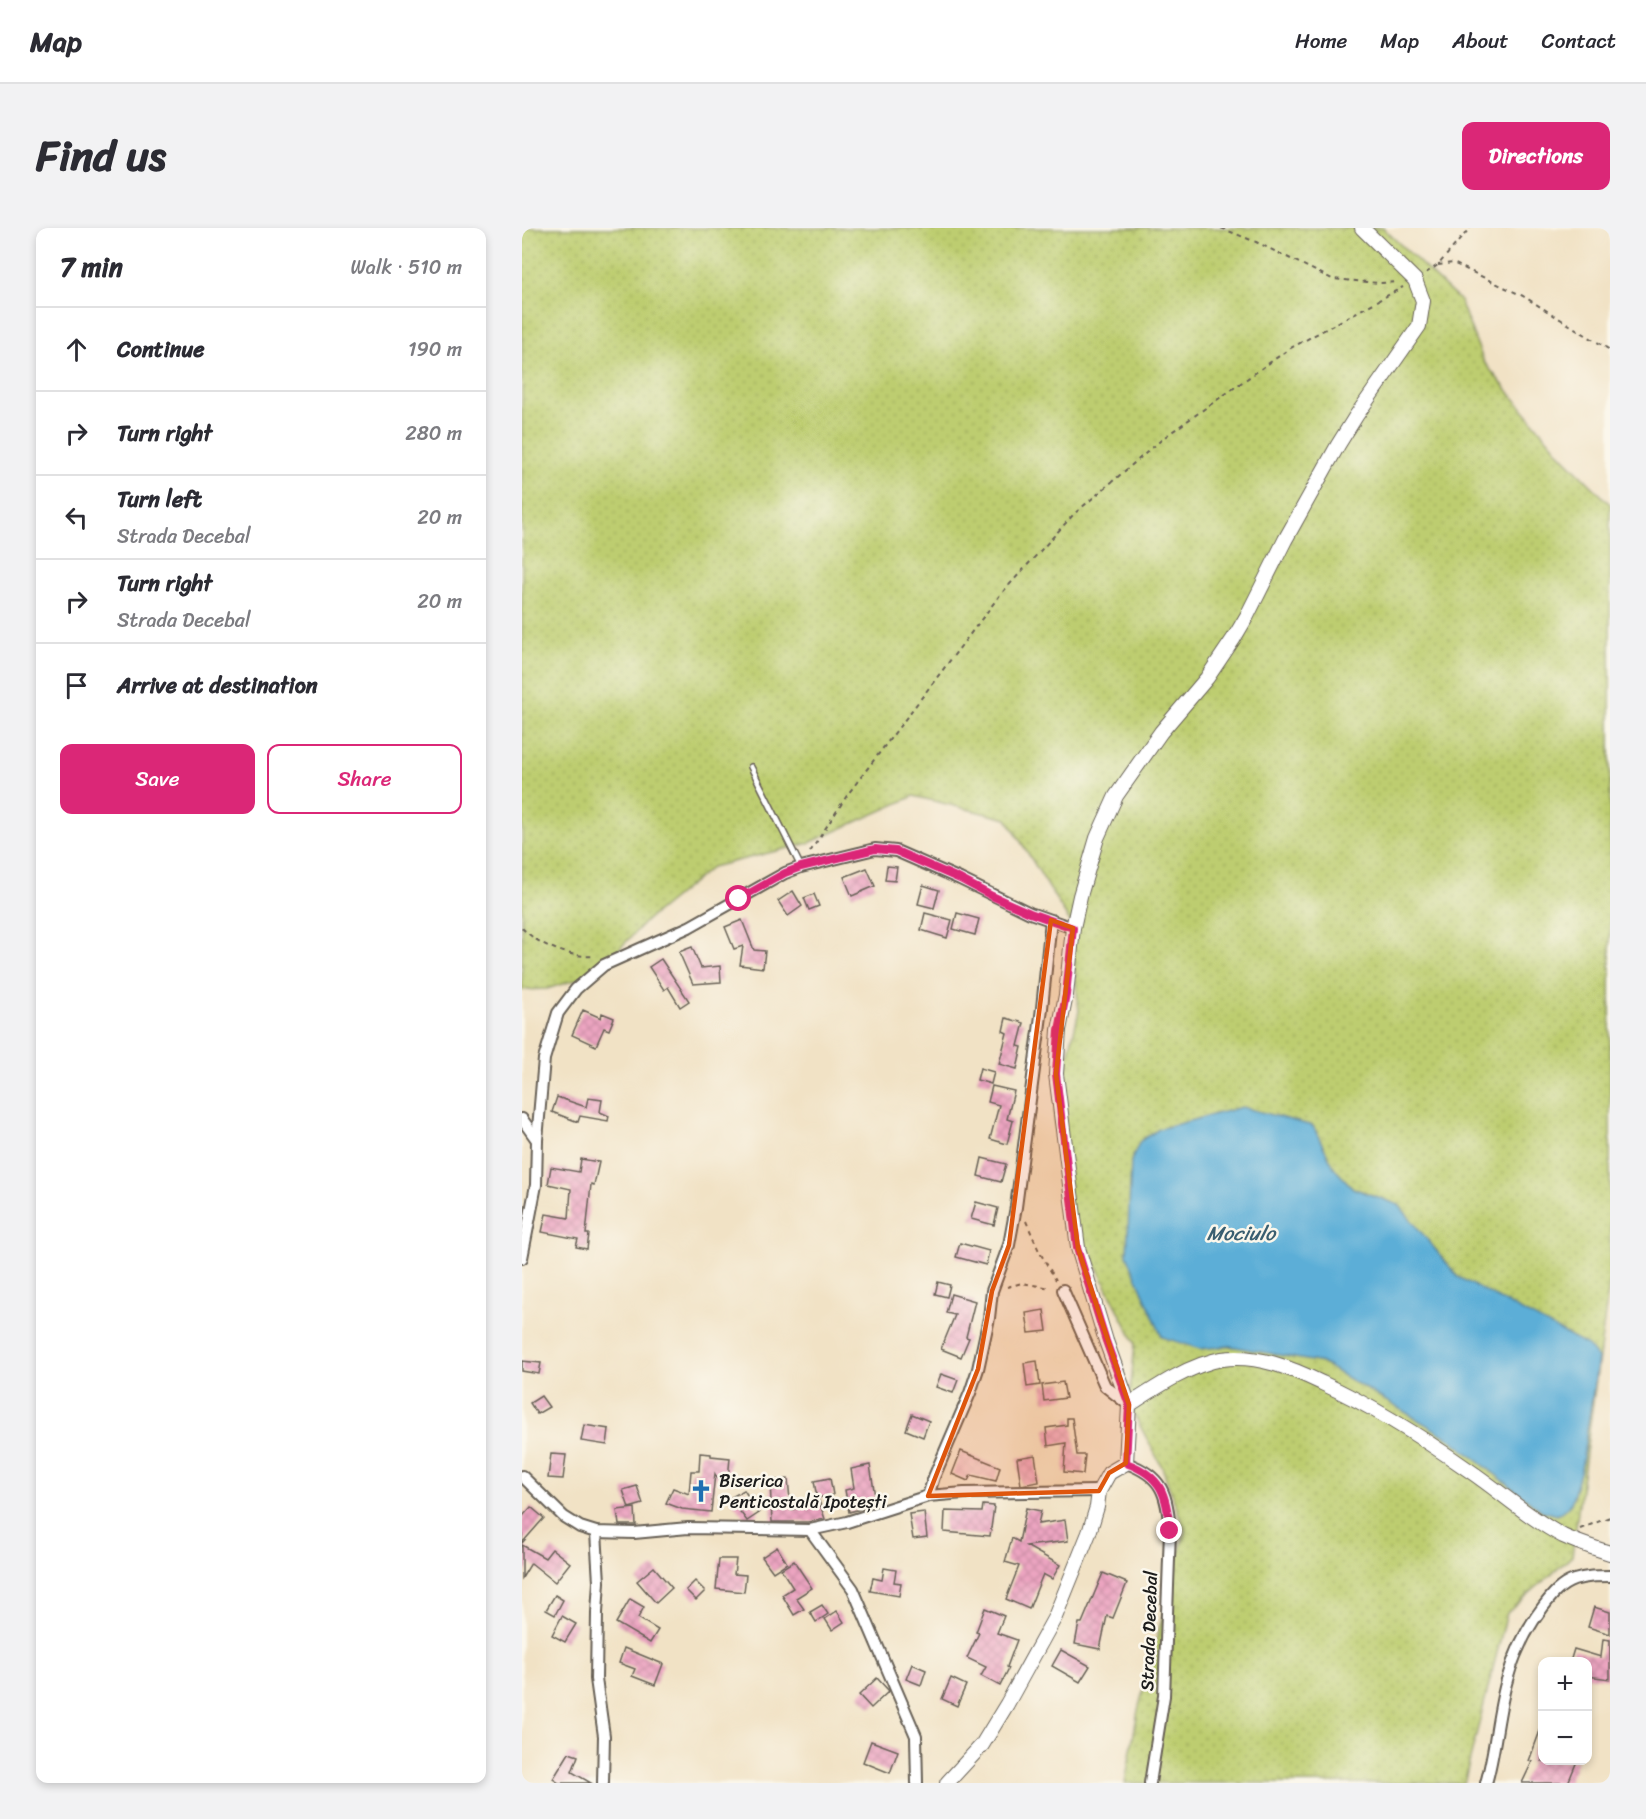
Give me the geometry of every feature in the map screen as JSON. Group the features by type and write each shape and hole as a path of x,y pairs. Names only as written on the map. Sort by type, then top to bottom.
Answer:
{"street":[{"path":"947,1783 982,1745 1007,1704 1055,1617 1089,1533 1099,1491 1109,1473 1126,1463 1129,1405 1077,1248 1056,1074 1059,1030 1066,995 1073,928 1080,896 1096,838 1116,796 1161,732 1207,678 1234,638 1338,445 1419,326 1423,301 1415,280 1362,228"},
{"path":"522,1258 536,1185 537,1140 544,1059 558,1013 576,989 604,965 689,927 785,873 875,849 896,851 1021,909 1073,928"},
{"path":"928,1496 978,1370 992,1291 1009,1245 1042,1008 1051,920"},
{"path":"522,1119 537,1140"},
{"path":"1063,1290 1105,1386 1129,1405"},
{"path":"1129,1405 1158,1385 1220,1359 1243,1358 1268,1362 1300,1373 1366,1404 1408,1429 1540,1522 1563,1536 1610,1553"},
{"name":"Strada Decebal","path":"1126,1463 1142,1469 1160,1484 1168,1505 1170,1531 1164,1696 1150,1783"},
{"path":"522,1476 564,1517 580,1527 596,1532 634,1533 688,1528 810,1530 928,1496 964,1493 1099,1491"},
{"path":"810,1530 853,1589 916,1736 917,1783"},
{"path":"596,1532 599,1582 596,1679 604,1736 603,1783"},
{"path":"1486,1783 1492,1764 1506,1681 1518,1647 1537,1615 1555,1591 1572,1581 1590,1576 1610,1576"}],"lane":[{"path":"752,767 801,867"}],"path":[{"path":"1221,228 1256,242 1332,279 1379,283 1415,280"},
{"path":"801,867 848,794 993,604 1074,514 1166,436 1289,349 1438,265 1470,228"},
{"path":"1438,265 1454,263 1523,296 1610,350"},
{"path":"522,928 537,939 569,954 621,957"},
{"path":"1016,1207 1027,1222 1039,1251 1063,1290"},
{"path":"992,1291 1022,1283 1063,1290"},
{"path":"1563,1536 1610,1517"}],"highlighted area":[{"path":"1051,920 1073,928 1056,1074 1078,1248 1129,1405 1126,1463 1109,1473 1099,1491 928,1496 978,1369 992,1291 1009,1245"}],"green space":[{"path":"522,228 1383,228 1460,301 1484,362 1562,456 1610,504 1610,1277 1572,1556 1507,1613 1464,1783 1125,1783 1138,1710 1185,1531 1162,1467 1129,1405 1135,1343 1064,1202 1054,1113 1079,1011 1070,922 1007,819 914,796 809,843 712,867 647,920 596,973 547,989 522,990"}],"water":[{"name":"Mociulo","path":"1242,1107 1313,1126 1335,1169 1353,1188 1399,1205 1458,1277 1588,1346 1598,1359 1581,1469 1571,1504 1557,1515 1542,1511 1449,1438 1322,1363 1230,1346 1200,1349 1162,1337 1127,1255 1131,1161 1140,1141 1159,1129"}],"building":[{"path":"887,866 897,867 895,881 885,880"},
{"path":"867,868 875,886 852,896 844,877"},
{"path":"923,885 939,890 934,908 918,904"},
{"path":"793,891 802,906 788,916 778,901"},
{"path":"814,894 819,906 809,910 804,898"},
{"path":"925,913 952,920 947,938 921,930"},
{"path":"957,913 979,919 975,935 953,929"},
{"path":"742,920 754,950 765,951 763,968 740,965 743,946 734,949 725,927"},
{"path":"692,947 701,968 720,966 721,982 693,984 679,952"},
{"path":"661,959 689,1001 680,1007 668,987 664,990 649,967"},
{"path":"583,1010 601,1018 602,1013 614,1018 609,1030 604,1028 596,1046 572,1035"},
{"path":"1006,1018 1024,1023 1018,1046 1022,1047 1017,1069 999,1064 1007,1033 1003,1031"},
{"path":"980,1068 994,1072 991,1084 977,1080"},
{"path":"992,1086 1014,1091 1007,1119 1013,1121 1007,1144 990,1139 999,1105 988,1102"},
{"path":"557,1097 586,1107 588,1098 602,1100 600,1112 609,1116 608,1121 580,1116 578,1122 552,1112"},
{"path":"982,1158 1006,1164 1001,1182 978,1176"},
{"path":"581,1159 599,1162 594,1185 591,1184 586,1234 589,1234 587,1249 576,1247 578,1239 542,1232 546,1214 569,1218 571,1189 548,1184 551,1167 579,1172"},
{"path":"976,1202 998,1208 994,1225 971,1219"},
{"path":"960,1243 989,1251 986,1265 956,1257"},
{"path":"938,1282 950,1285 947,1297 935,1294"},
{"path":"951,1294 975,1301 966,1337 969,1338 961,1357 941,1349 955,1315 946,1313"},
{"path":"1044,1310 1047,1331 1029,1333 1026,1313"},
{"path":"522,1361 541,1363 539,1374 522,1371"},
{"path":"1037,1361 1040,1385 1027,1387 1024,1363"},
{"path":"941,1374 958,1380 953,1393 936,1387"},
{"path":"1063,1382 1066,1398 1044,1401 1042,1385"},
{"path":"541,1396 549,1407 537,1414 530,1403"},
{"path":"912,1414 929,1421 923,1437 906,1430"},
{"path":"1067,1418 1072,1418 1077,1455 1085,1455 1083,1474 1064,1472 1066,1443 1048,1446 1046,1428 1067,1425"},
{"path":"584,1425 609,1429 607,1445 581,1441"},
{"path":"961,1451 1000,1467 996,1481 971,1475 968,1481 952,1474"},
{"name":"Biserica Penticostală Ipotești","path":"700,1453 730,1458 728,1479 717,1478 715,1474 711,1512 682,1509 666,1503 673,1488 689,1494 691,1471 699,1471"},
{"path":"551,1454 566,1455 563,1479 548,1478"},
{"path":"1035,1455 1039,1482 1021,1485 1017,1458"},
{"path":"870,1465 876,1503 849,1512 845,1490 854,1488 851,1469"},
{"path":"830,1478 833,1495 817,1498 814,1481"},
{"path":"788,1479 791,1510 819,1501 825,1519 809,1522 772,1522 770,1481"},
{"path":"637,1486 643,1504 629,1508 623,1490"},
{"path":"744,1490 759,1513 747,1521 730,1498"},
{"path":"983,1505 994,1506 990,1536 944,1532 945,1511 982,1512"},
{"path":"531,1507 544,1518 522,1543 522,1517"},
{"path":"635,1508 636,1525 619,1525 617,1510"},
{"path":"1026,1508 1041,1511 1038,1524 1065,1520 1068,1541 1026,1546 1060,1565 1052,1579 1043,1574 1029,1609 1006,1599 1019,1566 1005,1562 1012,1538 1019,1542"},
{"path":"924,1512 927,1537 913,1539 909,1514"},
{"path":"522,1545 545,1558 552,1549 570,1563 555,1582 531,1563 522,1578"},
{"path":"777,1547 787,1563 773,1572 762,1557"},
{"path":"719,1559 736,1559 734,1574 746,1575 744,1592 716,1589"},
{"path":"794,1561 812,1588 796,1598 804,1609 794,1615 782,1595 793,1588 781,1569"},
{"path":"654,1567 672,1588 656,1603 637,1581"},
{"path":"884,1568 896,1570 894,1582 901,1583 899,1596 870,1591 873,1578 882,1580"},
{"path":"1103,1573 1127,1583 1113,1618 1107,1616 1100,1649 1075,1644 1079,1623 1082,1623"},
{"path":"695,1581 705,1591 696,1600 686,1590"},
{"path":"555,1595 563,1600 555,1615 546,1610"},
{"path":"630,1599 644,1607 638,1618 658,1630 650,1643 616,1623"},
{"path":"822,1605 828,1614 816,1622 810,1612"},
{"path":"1594,1607 1610,1612 1610,1634 1588,1627"},
{"path":"985,1608 1004,1616 997,1633 1017,1640 1007,1667 1009,1668 1000,1686 981,1676 986,1667 967,1658 979,1633 976,1632"},
{"path":"837,1611 844,1622 832,1630 825,1619"},
{"path":"562,1616 576,1624 565,1642 552,1635"},
{"path":"1603,1639 1610,1640 1610,1679 1592,1677 1592,1657 1572,1657 1574,1649 1601,1657"},
{"path":"624,1648 663,1664 655,1685 632,1676 635,1669 619,1663"},
{"path":"1061,1650 1090,1666 1080,1682 1052,1666"},
{"path":"912,1664 926,1670 921,1685 906,1679"},
{"path":"877,1678 889,1691 871,1708 859,1695"},
{"path":"951,1678 966,1685 957,1706 942,1699"},
{"path":"1538,1736 1538,1765 1575,1765 1568,1783 1522,1783 1532,1762 1529,1761"},
{"path":"871,1741 898,1751 890,1773 863,1762"},
{"path":"569,1753 578,1756 572,1772 591,1783 559,1783 553,1779"}],"place":[{"name":"Biserica Penticostală Ipotești","path":"701,1491"}],"route":[{"path":"739,899 785,873 801,867 875,849 896,851 1030,913 1073,928 1066,995 1059,1030 1056,1074 1077,1248 1129,1405 1126,1463 1142,1469 1160,1484 1168,1505 1170,1531"}]}
